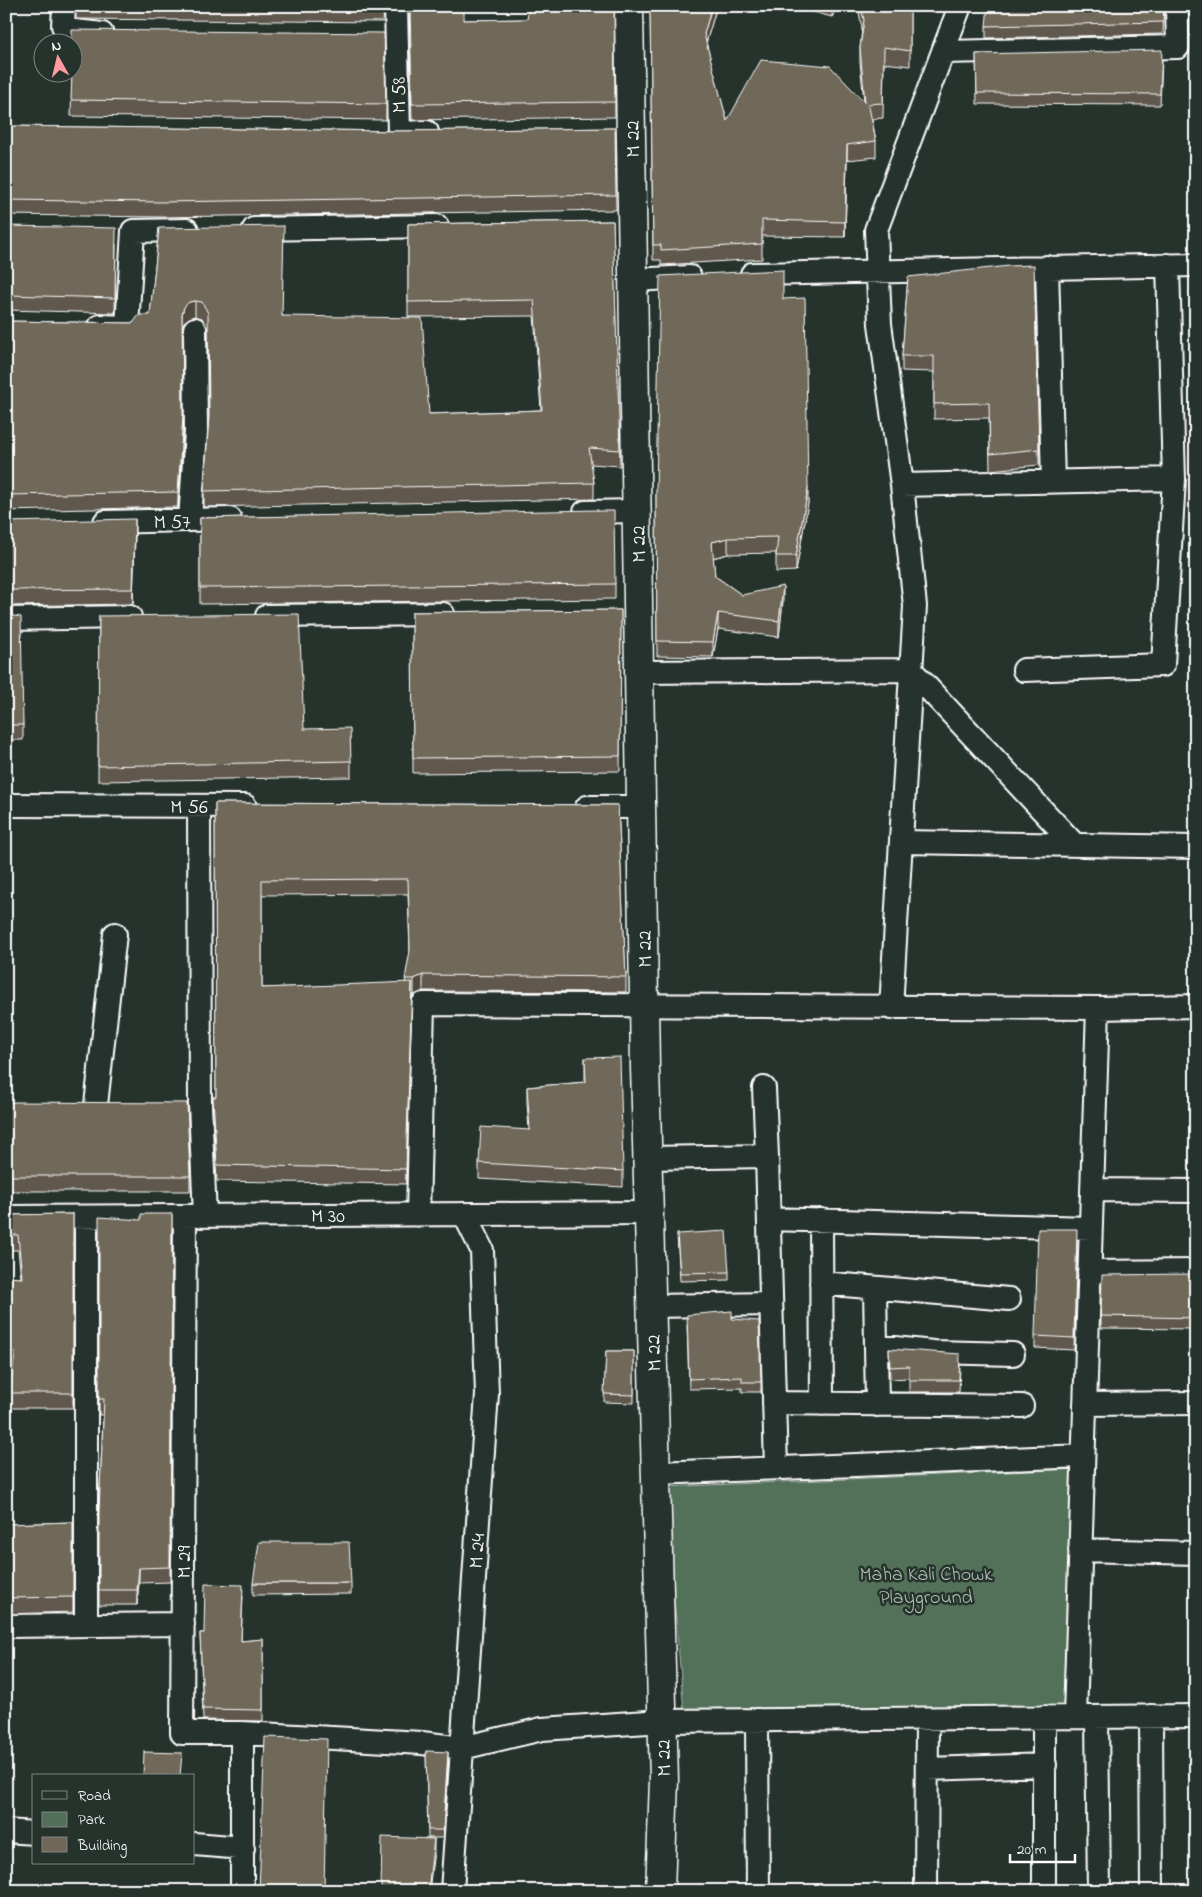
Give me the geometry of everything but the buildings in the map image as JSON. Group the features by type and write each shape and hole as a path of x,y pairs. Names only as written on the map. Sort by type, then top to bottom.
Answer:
{"street":[{"path":"64,6 63,26 66,30 126,34"},
{"name":"M 58","path":"396,6 387,35 389,133 448,132"},
{"name":"M 22","path":"629,6 621,130 624,224 634,280 637,511 629,612 639,672 648,1158 663,1721 664,1780 660,1891"},
{"path":"891,1008 915,606 902,485 880,324 876,230 960,6"},
{"path":"943,52 1178,47 1177,6"},
{"path":"81,325 127,327 123,231 457,226"},
{"path":"1024,670 1163,664 1174,479 1168,265"},
{"path":"634,280 790,271 1196,265"},
{"path":"1046,268 1053,481"},
{"path":"190,520 196,430 195,329"},
{"path":"902,485 1174,479"},
{"path":"566,513 637,511"},
{"name":"M 57","path":"84,522 250,519"},
{"path":"243,616 460,614"},
{"path":"6,618 154,617"},
{"path":"639,672 911,670 1074,844"},
{"name":"M 56","path":"6,805 267,806"},
{"name":"M 29","path":"198,806 190,1105 195,1216 183,1624 182,1733 242,1733"},
{"path":"563,806 642,807"},
{"path":"901,842 1196,847"},
{"path":"96,1105 115,934"},
{"path":"418,1215 423,1004 645,1004 891,1008 1196,1006"},
{"path":"1075,1717 1098,1008"},
{"path":"764,1088 776,1468"},
{"path":"648,1158 767,1156"},
{"path":"1093,1190 1196,1191"},
{"name":"M 30","path":"6,1217 650,1213"},
{"name":"M 24","path":"452,1891 487,1394 482,1250 464,1214"},
{"path":"86,1217 76,1524 86,1625"},
{"path":"769,1219 1090,1228"},
{"path":"821,1220 822,1404"},
{"path":"1089,1272 1196,1271"},
{"path":"821,1284 1008,1299"},
{"path":"875,1288 877,1405"},
{"path":"652,1306 771,1304"},
{"path":"876,1346 932,1352 1013,1354"},
{"path":"1085,1404 1196,1402"},
{"path":"774,1404 1022,1406"},
{"path":"656,1473 1083,1456"},
{"path":"1080,1550 1196,1553"},
{"path":"6,1626 183,1624"},
{"path":"1151,1716 1152,1891"},
{"path":"242,1891 242,1733 422,1743 462,1748 542,1729 663,1721 1196,1716"},
{"path":"1044,1717 1044,1891"},
{"path":"1097,1717 1099,1891"},
{"path":"926,1891 927,1718"},
{"path":"757,1720 758,1891"},
{"path":"927,1770 1045,1765"},
{"path":"6,1831 32,1833"},
{"path":"195,1844 243,1848"}],"green space":[{"name":"Maha Kali Chowk Playground","path":"1078,1469 1068,1705 684,1711 664,1487"}]}
